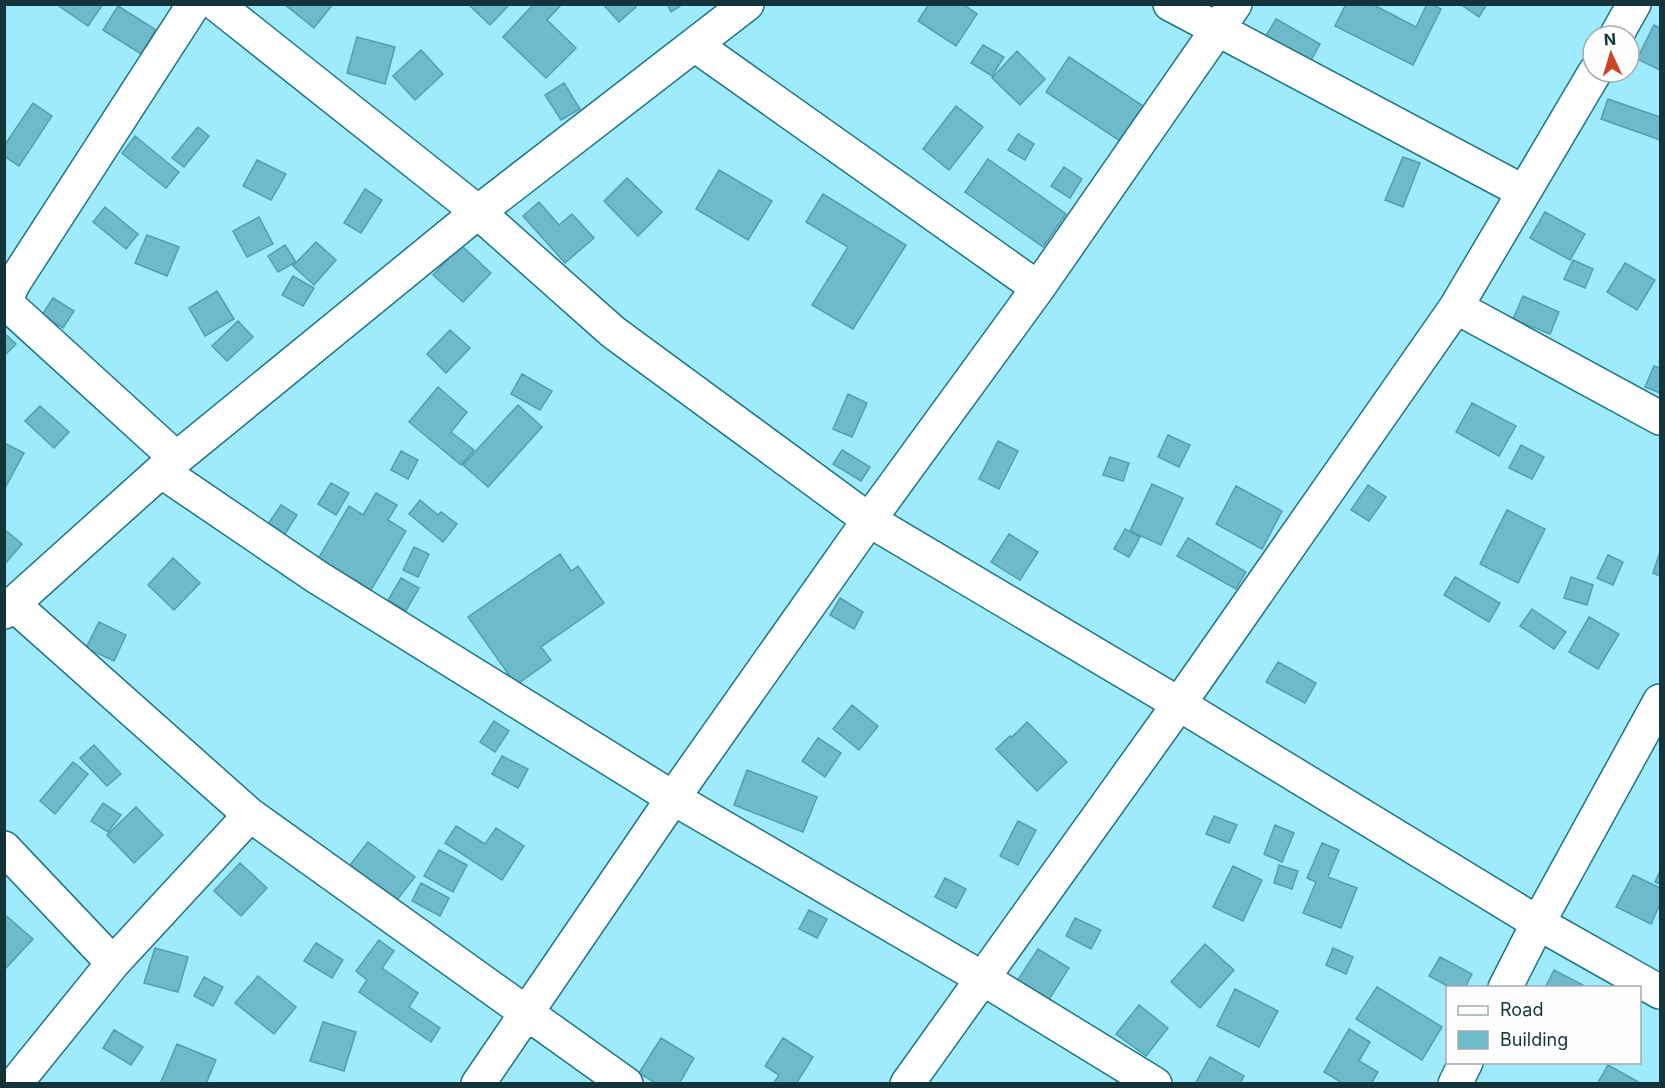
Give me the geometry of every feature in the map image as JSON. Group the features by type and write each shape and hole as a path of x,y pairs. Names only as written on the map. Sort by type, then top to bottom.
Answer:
{"street":[{"path":"194,4 7,292 169,465 317,577 673,798 982,978 1155,1083"},
{"path":"216,4 478,212 613,332 869,520 1179,704 1538,923 1660,992"},
{"path":"626,1083 250,814 9,608 169,465 478,212 747,4"},
{"path":"1170,4 1226,17 1524,192"},
{"path":"1623,24 1634,4"},
{"path":"478,1083 673,798 869,520 1038,288 1226,17"},
{"path":"694,45 1038,288"},
{"path":"906,1083 1179,704 1456,306 1588,84"},
{"path":"1456,306 1660,418"},
{"path":"1506,986 1660,701"},
{"path":"15,1083 113,963 250,814"},
{"path":"4,848 113,963"},
{"path":"1455,1083 1465,1064"}],"building":[{"path":"56,4 103,4 88,26"},
{"path":"284,4 333,4 314,28"},
{"path":"468,4 510,4 490,25"},
{"path":"534,4 562,4 547,20 576,48 546,78 503,37"},
{"path":"603,4 633,4 636,7 619,22"},
{"path":"667,4 683,4 671,12"},
{"path":"929,4 963,4 977,14 956,46 918,21"},
{"path":"1346,4 1372,4 1416,27 1427,4 1441,9 1413,65 1335,26"},
{"path":"1460,4 1487,4 1479,17"},
{"path":"118,6 156,30 141,54 103,30"},
{"path":"1276,19 1320,44 1309,64 1264,39"},
{"path":"1654,25 1660,28 1660,70 1641,61 1641,51"},
{"path":"357,37 395,47 385,84 347,73"},
{"path":"983,45 1004,57 992,76 971,63"},
{"path":"421,50 443,74 415,100 393,76"},
{"path":"1017,51 1045,79 1020,105 992,78"},
{"path":"1069,57 1143,106 1120,141 1046,92"},
{"path":"564,83 580,109 561,120 545,95"},
{"path":"1608,99 1660,117 1660,140 1601,119"},
{"path":"33,103 52,116 19,166 4,156 4,146"},
{"path":"956,106 983,127 949,170 923,149"},
{"path":"198,127 209,136 184,167 172,158"},
{"path":"1018,134 1034,144 1025,160 1008,150"},
{"path":"135,136 179,172 166,188 122,153"},
{"path":"1403,157 1420,163 1403,207 1385,200"},
{"path":"988,159 1066,214 1043,247 965,192"},
{"path":"257,160 286,174 271,200 243,186"},
{"path":"1064,167 1082,179 1070,198 1051,186"},
{"path":"719,170 772,201 748,240 696,209"},
{"path":"627,178 662,212 638,236 604,201"},
{"path":"365,189 382,200 361,233 344,223"},
{"path":"823,194 906,245 853,329 812,305 848,247 806,222"},
{"path":"539,202 559,225 572,214 594,238 565,263 523,216"},
{"path":"105,207 138,234 126,249 93,222"},
{"path":"1545,212 1585,234 1570,260 1530,238"},
{"path":"259,217 273,244 247,257 233,231"},
{"path":"147,235 179,247 167,276 135,263"},
{"path":"316,242 336,260 314,285 293,266"},
{"path":"285,245 296,262 278,272 268,256"},
{"path":"461,245 491,273 463,302 433,275"},
{"path":"1573,260 1593,269 1585,288 1564,279"},
{"path":"1625,263 1655,280 1637,310 1607,292"},
{"path":"293,276 314,288 303,306 282,295"},
{"path":"217,291 234,319 205,336 189,308"},
{"path":"1523,296 1559,312 1550,334 1513,319"},
{"path":"53,298 74,311 63,328 42,315"},
{"path":"238,321 253,337 227,361 212,346"},
{"path":"450,330 470,348 446,373 427,354"},
{"path":"4,333 16,344 4,356"},
{"path":"1654,366 1660,368 1660,393 1645,387"},
{"path":"522,374 552,391 540,410 511,394"},
{"path":"438,387 467,412 451,432 474,450 461,465 409,422"},
{"path":"848,394 867,403 852,437 833,429"},
{"path":"1472,403 1516,426 1499,456 1456,432"},
{"path":"518,405 542,427 488,487 463,465"},
{"path":"40,406 69,432 54,448 25,421"},
{"path":"1168,435 1190,445 1179,467 1158,457"},
{"path":"998,441 1018,451 999,489 979,479"},
{"path":"4,443 24,453 5,488 4,487"},
{"path":"1521,445 1544,457 1532,479 1509,468"},
{"path":"842,450 870,467 861,481 833,464"},
{"path":"401,451 418,460 408,479 391,470"},
{"path":"1110,457 1129,463 1123,481 1103,475"},
{"path":"331,483 349,493 336,515 318,504"},
{"path":"1152,484 1183,498 1161,545 1130,531"},
{"path":"1368,485 1386,497 1369,521 1351,510"},
{"path":"1236,486 1282,511 1262,549 1216,524"},
{"path":"376,493 397,505 388,520 406,531 371,590 318,559 349,506 363,515"},
{"path":"420,500 438,515 441,512 457,524 443,542 409,514"},
{"path":"281,505 297,515 285,534 268,524"},
{"path":"1507,510 1545,529 1518,583 1480,564"},
{"path":"4,529 22,544 4,565"},
{"path":"1125,529 1140,537 1129,557 1114,549"},
{"path":"1009,534 1038,552 1020,580 991,562"},
{"path":"1188,538 1246,572 1236,589 1177,556"},
{"path":"414,547 429,554 418,577 403,570"},
{"path":"1660,552 1660,576 1653,573"},
{"path":"560,554 571,571 578,566 604,603 541,647 551,660 516,685 468,617"},
{"path":"1608,555 1623,562 1613,585 1597,578"},
{"path":"173,558 200,583 174,610 148,585"},
{"path":"1455,577 1500,603 1489,622 1444,595"},
{"path":"1571,577 1593,585 1587,605 1564,598"},
{"path":"401,578 419,588 406,611 388,600"},
{"path":"840,598 863,612 854,629 830,615"},
{"path":"1532,609 1566,632 1554,649 1520,626"},
{"path":"1589,617 1619,634 1598,669 1569,652"},
{"path":"99,622 126,635 114,661 86,648"},
{"path":"1278,662 1316,683 1305,703 1266,682"},
{"path":"852,705 878,726 859,750 833,729"},
{"path":"494,721 509,731 495,752 480,742"},
{"path":"1027,722 1067,762 1037,791 996,749"},
{"path":"818,738 841,753 825,777 802,761"},
{"path":"94,745 121,774 107,786 80,758"},
{"path":"502,756 528,769 518,788 492,774"},
{"path":"73,762 88,774 55,814 40,801"},
{"path":"747,770 817,797 803,832 734,805"},
{"path":"103,803 121,815 108,832 91,821"},
{"path":"136,807 163,835 134,863 107,835"},
{"path":"1214,816 1237,825 1229,843 1206,834"},
{"path":"1018,821 1036,830 1018,865 1000,856"},
{"path":"1275,825 1294,833 1282,862 1264,854"},
{"path":"456,826 485,844 496,828 524,846 502,880 445,843"},
{"path":"368,842 415,877 393,905 346,870"},
{"path":"1322,843 1339,850 1328,877 1357,888 1341,928 1303,913 1316,882 1307,878"},
{"path":"439,850 467,865 453,892 424,876"},
{"path":"240,863 267,888 241,916 214,891"},
{"path":"1279,865 1298,871 1292,889 1274,883"},
{"path":"1233,866 1262,880 1243,921 1213,907"},
{"path":"1660,871 1660,884 1655,882"},
{"path":"1633,875 1660,888 1660,904 1651,924 1616,907"},
{"path":"945,878 966,889 956,908 935,897"},
{"path":"421,883 449,898 440,916 412,901"},
{"path":"809,910 827,919 817,938 799,929"},
{"path":"4,914 33,939 4,970"},
{"path":"1075,918 1101,930 1091,949 1066,936"},
{"path":"379,940 394,951 382,968 418,993 409,1007 440,1028 431,1042 359,992 367,980 356,971"},
{"path":"316,943 343,960 332,978 304,961"},
{"path":"1205,944 1234,970 1200,1008 1171,982"},
{"path":"155,948 188,957 178,992 144,983"},
{"path":"1333,948 1353,957 1346,974 1326,965"},
{"path":"1038,949 1069,968 1048,1001 1017,981"},
{"path":"1440,957 1472,974 1466,986 1447,986 1429,976"},
{"path":"1554,970 1583,985 1583,986 1546,986"},
{"path":"258,976 296,1007 274,1034 235,1003"},
{"path":"204,977 223,987 213,1006 194,996"},
{"path":"1377,987 1442,1027 1422,1060 1356,1019"},
{"path":"1235,989 1278,1011 1259,1047 1217,1026"},
{"path":"1139,1005 1168,1028 1146,1056 1116,1034"},
{"path":"323,1022 356,1032 344,1071 310,1061"},
{"path":"1349,1029 1370,1042 1359,1061 1378,1072 1371,1084 1344,1084 1324,1072"},
{"path":"114,1030 143,1047 131,1065 103,1048"},
{"path":"661,1038 694,1058 679,1084 657,1084 639,1073"},
{"path":"783,1038 813,1057 796,1084 773,1084 779,1075 765,1066"},
{"path":"177,1044 216,1060 206,1084 165,1084 161,1082"},
{"path":"1210,1057 1244,1076 1240,1084 1195,1084"},
{"path":"1608,1065 1642,1084 1597,1084"}]}
